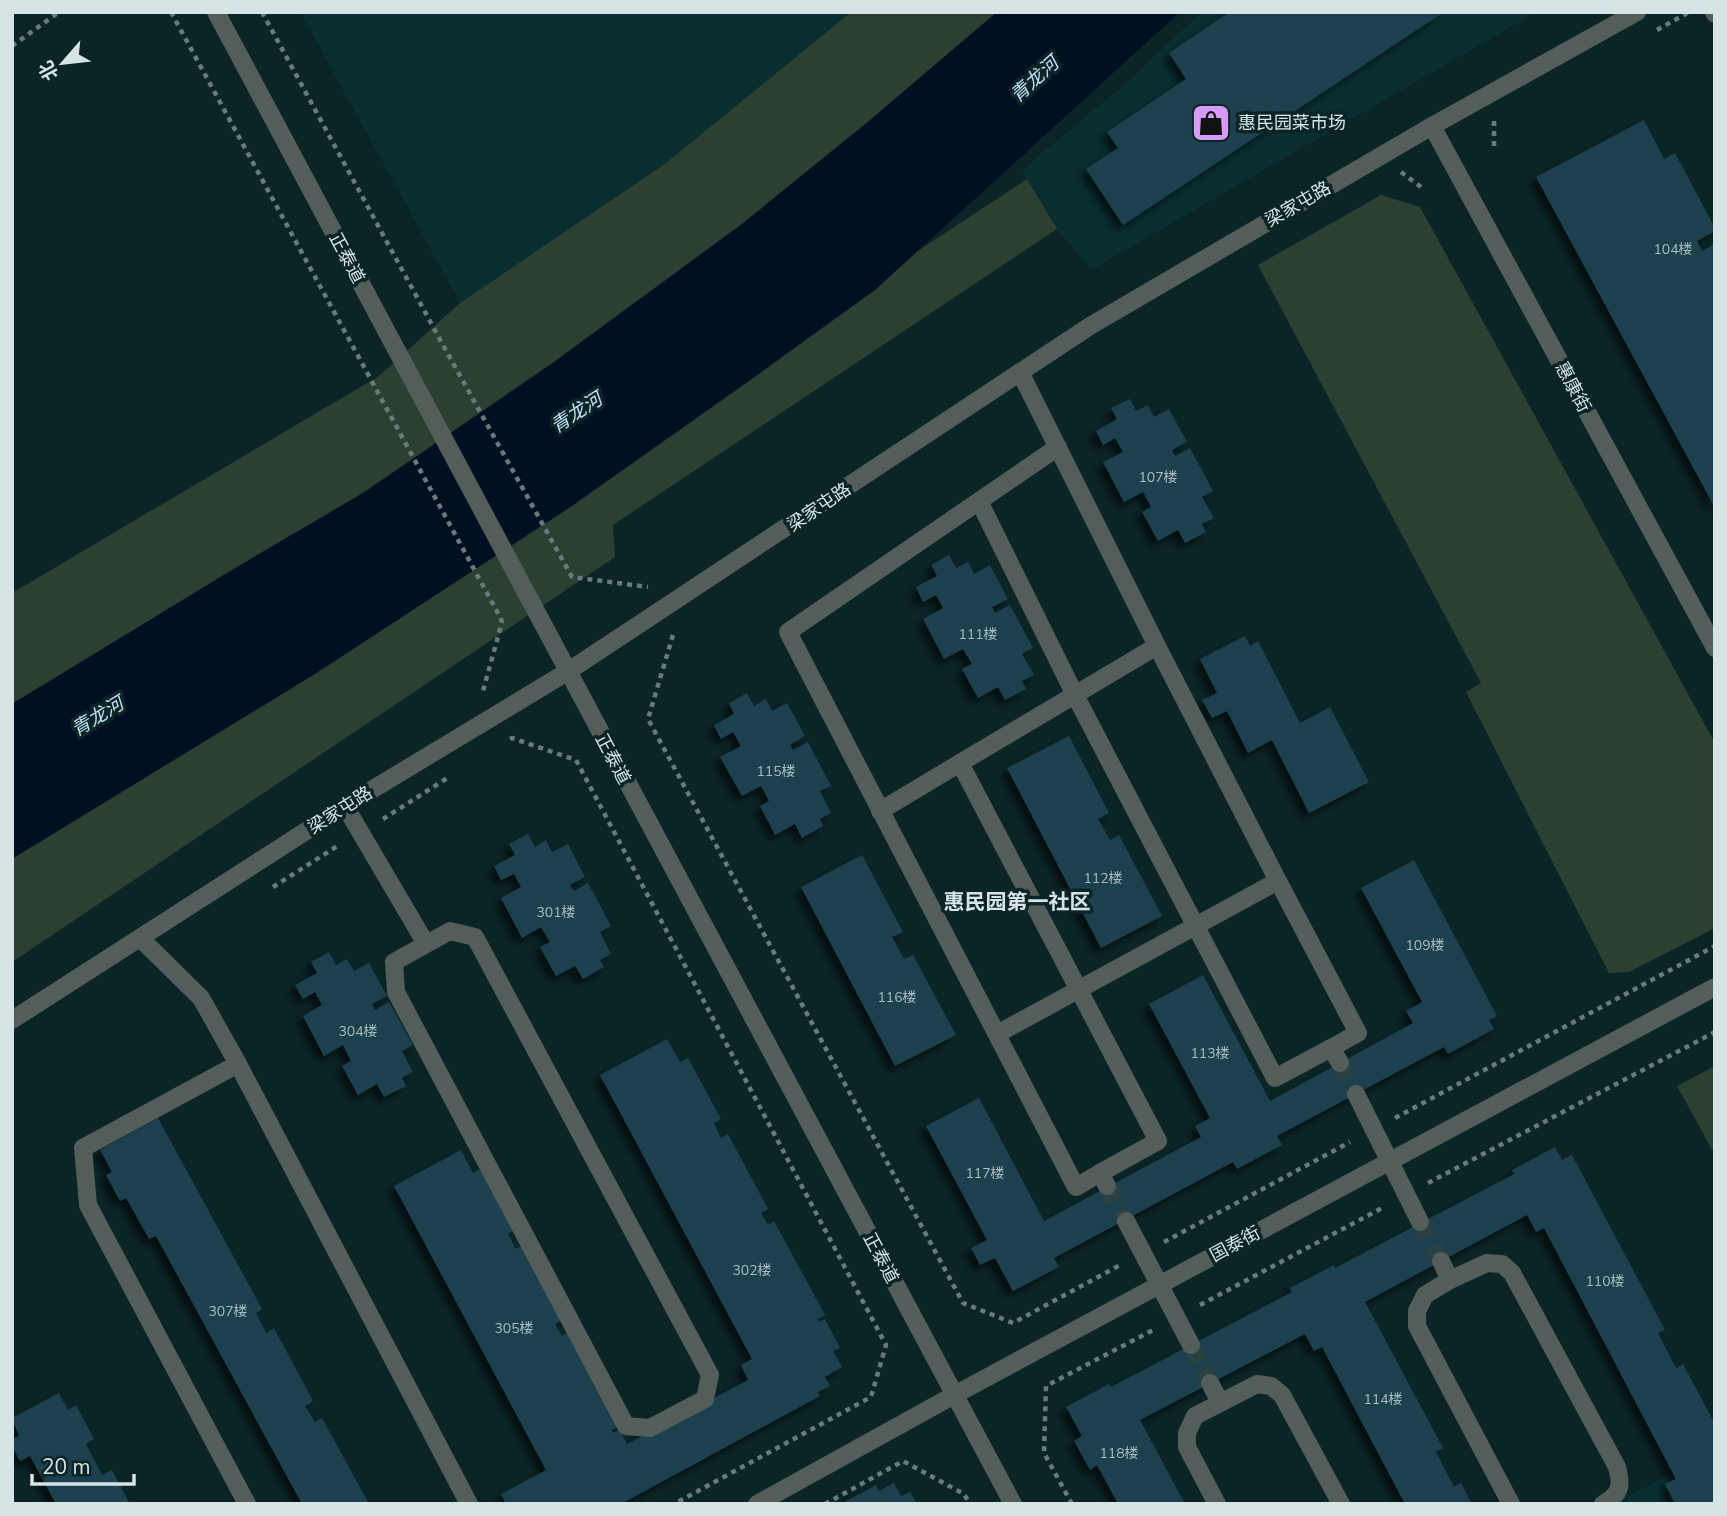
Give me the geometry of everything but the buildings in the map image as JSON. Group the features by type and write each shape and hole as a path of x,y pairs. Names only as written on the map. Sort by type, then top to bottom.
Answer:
{"street":[{"name":"正泰道","path":"216,12 1013,1504"},
{"name":"梁家屯路","path":"12,1020 345,806 567,672 1090,326 1432,126 1637,12"},
{"name":"惠康街","path":"1432,126 1715,648"},
{"path":"979,501 1075,695 1275,1078 1335,1055 1358,1033 1157,646 1020,372"},
{"path":"960,764 1158,1141 1104,1180 1076,1187 788,632 1058,447"},
{"path":"880,811 1157,646"},
{"path":"345,806 426,944"},
{"path":"997,1034 1077,988 1278,881"},
{"path":"450,931 475,937 710,1375 705,1399 650,1427 626,1426 396,992 394,962 426,944 450,931"},
{"path":"141,939 201,998 239,1064 470,1504"},
{"name":"国泰街","path":"757,1504 954,1395 1715,987"},
{"path":"239,1064 83,1149 88,1205 247,1504"},
{"path":"1356,1094 1420,1222"},
{"path":"1126,1221 1191,1345"},
{"path":"1441,1261 1450,1280"},
{"path":"1511,1504 1417,1325 1417,1311 1425,1295 1487,1263 1502,1264 1513,1273 1617,1467 1621,1483 1615,1497 1603,1504"},
{"path":"1210,1383 1220,1402"},
{"path":"1217,1504 1187,1447 1187,1433 1195,1416 1257,1384 1271,1386 1282,1395 1341,1504"}],"path":[{"path":"12,46 59,12"},
{"path":"171,12 500,617 502,622 483,693"},
{"path":"262,12 572,577 652,587"},
{"path":"675,626 648,719 963,1303 1013,1324"},
{"path":"512,738 576,760 887,1345 871,1397 674,1504"},
{"path":"1072,1504 1044,1453 1046,1386 1715,1032"},
{"path":"825,1504 904,1461 964,1494 970,1504"}],"shaded area":[{"path":"300,12 851,12 666,163 460,303"},
{"name":"惠民园菜市场","path":"1201,12 1537,12 1091,270 1057,229 1022,170 1133,77"},
{"path":"1715,1450 1715,1504 1614,1504"}],"green space":[{"path":"851,12 997,12 742,224 555,361 363,493 12,704 12,593 379,376 460,303 666,163"},
{"path":"1027,179 1057,229 613,525 615,557 12,962 12,847"},
{"path":"1381,195 1420,207 1715,743 1715,928 1629,972 1609,973 1466,692 1481,683 1258,265"},
{"path":"1715,1066 1715,1155 1677,1086"}],"water":[{"name":"青龙河","path":"997,12 1180,12 875,290 569,508 315,674 12,859 12,704 363,493 549,366 742,224"}],"tunnel":[{"path":"1340,1063 1356,1094"},
{"path":"1107,1186 1126,1221"},
{"path":"1420,1222 1441,1261"},
{"path":"1191,1345 1210,1383"}],"place":[{"name":"惠民园菜市场","path":"1211,123"}],"district":[{"name":"惠民园第一社区","path":"1017,902"}]}
